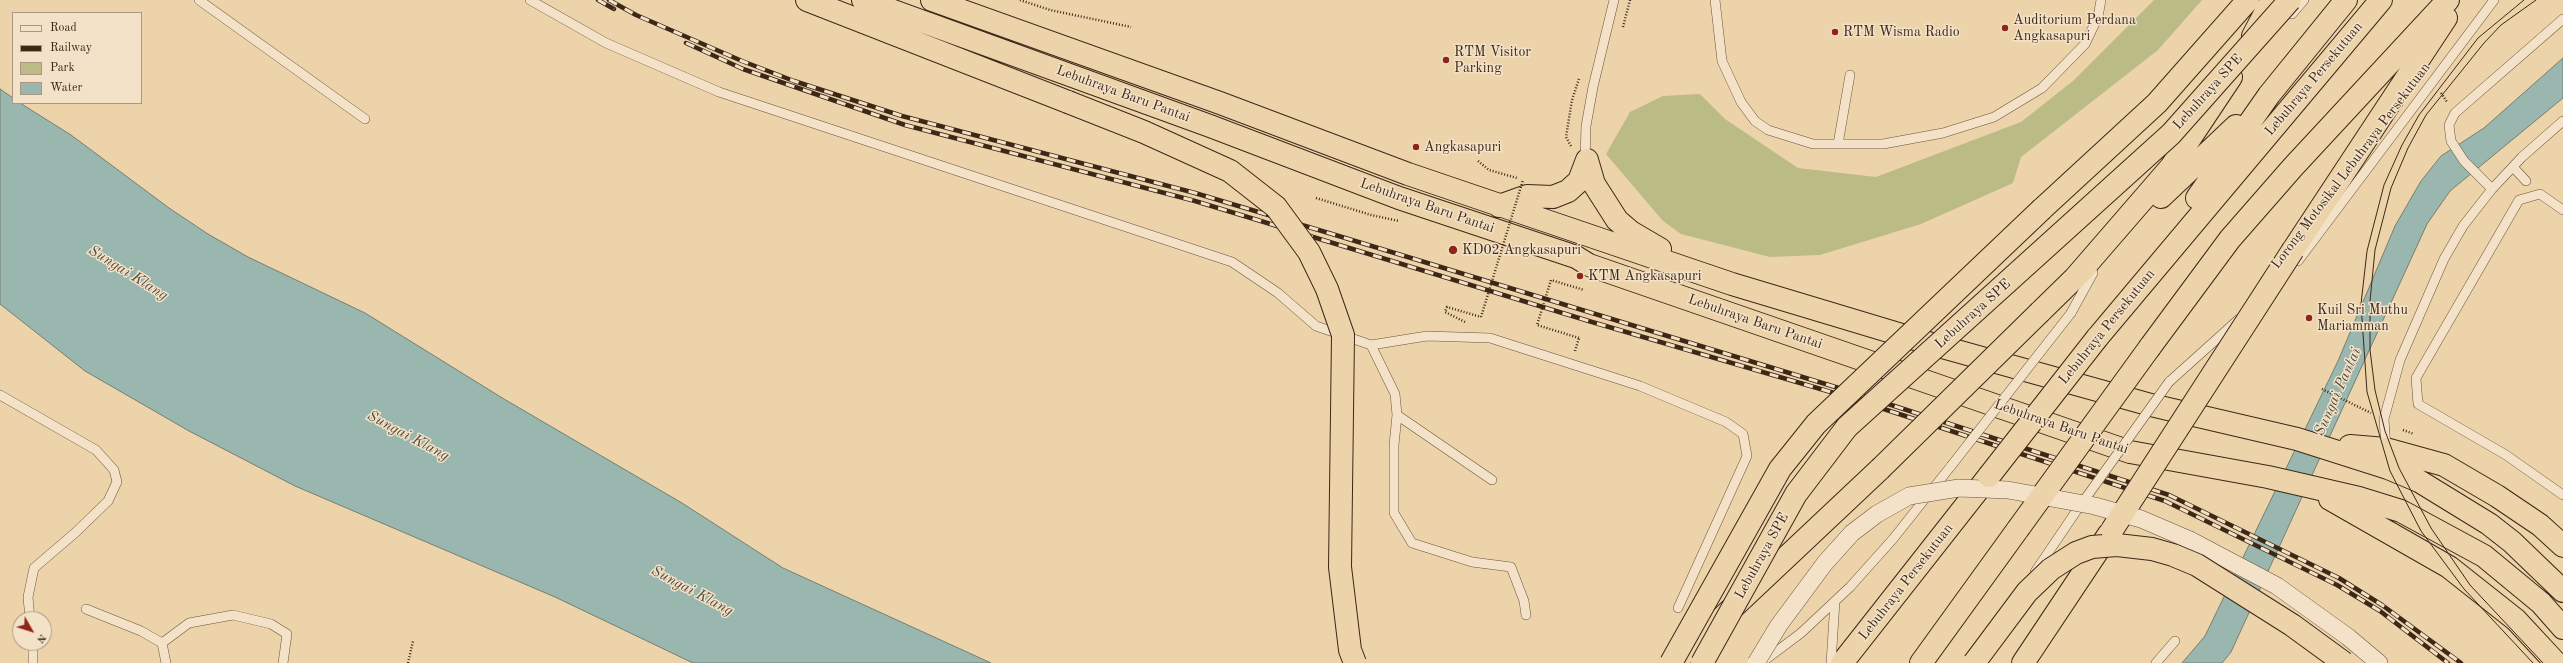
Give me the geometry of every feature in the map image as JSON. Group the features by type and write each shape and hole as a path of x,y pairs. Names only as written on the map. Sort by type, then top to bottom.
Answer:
{"highway":[{"path":"806,0 1144,132 1230,172 1276,207 1309,252 1327,289 1343,335 1340,567 1350,650 1355,663"},
{"name":"Lebuhraya Baru Pantai","path":"863,0 1210,126 1399,198 1576,257 1589,265 2130,452 2268,477 2401,511 2484,556 2541,603 2563,628"},
{"name":"Lebuhraya Baru Pantai","path":"932,0 1499,206 1732,284 1935,345 2151,405 2299,439 2388,468 2419,481 2489,524 2512,542 2563,591"},
{"name":"Lebuhraya SPE","path":"1671,663 1780,469 1816,424 2042,209 2157,103 2248,0"},
{"path":"2083,276 2171,167 2231,77 2272,0"},
{"name":"Lebuhraya SPE","path":"1702,663 1796,494 1847,427 2171,134 2290,0"},
{"path":"2120,309 2269,95 2346,0"},
{"name":"Lebuhraya Persekutuan","path":"1842,663 2120,309 2381,0"},
{"path":"1921,663 2230,239 2293,167 2448,0"},
{"path":"2023,663 2112,530 2293,250 2458,0"},
{"path":"1674,663 1880,469 2040,312 2083,276 2269,95"},
{"path":"1499,206 1527,196 1553,197 1568,191 1579,180 1586,160"},
{"path":"1586,160 1594,184 1622,226 1652,245 1732,284"},
{"path":"2299,439 2381,449 2444,465 2497,496 2540,525 2563,546"},
{"path":"2315,490 2450,567 2516,620 2556,663"},
{"path":"1974,663 2027,592 2051,569 2076,553 2092,547 2117,545 2159,551 2197,565 2292,625 2344,663"}],"street":[{"path":"1756,663 1779,625 1825,563 1852,533 1878,514 1909,496 1959,488 2008,490 2095,506 2141,519 2190,540 2276,586 2348,637 2379,663"}],"lane":[{"path":"199,0 366,118"},
{"path":"530,0 606,43 719,92 1232,262 1278,293 1316,326 1371,345 1427,336 1490,338 1640,386 1726,422 1743,434 1747,456 1678,608"},
{"path":"1586,160 1585,164 1586,126 1593,87 1614,0"},
{"path":"1715,0 1722,61 1741,102 1755,121 1768,130 1813,144 1883,144 1943,133 1994,116 2042,88 2077,54 2085,44 2098,17 2101,0"},
{"path":"2285,22 2304,0"},
{"name":"Lorong Motosikal Lebuhraya Persekutuan","path":"1974,663 2077,510 2168,382 2283,280 2494,0"},
{"path":"2492,189 2478,176 2450,142 2449,125 2455,113 2563,19"},
{"path":"1838,144 1850,75"},
{"path":"2381,449 2384,418 2400,360 2444,259 2463,226 2492,189 2513,166 2563,121"},
{"path":"2513,166 2526,181"},
{"path":"2563,210 2540,194 2518,200 2416,378 2418,404 2506,454 2563,495"},
{"path":"2444,259 2452,264"},
{"path":"1761,663 1801,633 1835,601 1893,539 2071,313 2083,276"},
{"path":"1371,345 1395,394 1397,415 1394,445 1394,512 1412,543 1472,562 1511,567 1524,601 1526,615"},
{"path":"0,395 96,450 114,470 117,482 108,501 76,532 34,568 30,577 28,597 29,611"},
{"path":"1397,415 1492,480"},
{"path":"1831,663 1835,601"},
{"path":"86,609 141,631 162,643 166,663"},
{"path":"162,643 189,623 233,615 271,624 287,634 283,663"},
{"path":"2156,663 2175,641"},
{"path":"33,651 34,663"}],"path":[{"path":"1020,0 1050,10 1131,27"},
{"path":"2437,75 2442,95 2455,113"},
{"path":"1447,307 1482,317 1523,180 1489,170 1478,161"},
{"path":"1316,198 1371,216 1402,222"},
{"path":"1579,338 1537,325 1551,280 1584,290"},
{"path":"2322,389 2363,409"},
{"path":"408,663 413,641"}],"green space":[{"path":"2154,0 2202,0 2158,50 2021,157 2013,183 1921,224 1820,255 1770,257 1681,234 1663,221 1606,154 1630,112 1663,96 1700,94 1725,119 1798,168 1876,177 2021,122 2073,81"}],"water":[{"name":"Sungai Pantai","path":"2563,58 2563,98 2450,191 2427,224 2231,652 2222,663 2182,663 2205,636 2338,361 2395,226 2421,181 2441,156 2484,128"},
{"name":"Sungai Klang","path":"0,89 12,97 12,104 22,104 71,135 169,208 208,234 248,257 365,313 504,399 682,503 783,568 991,663 693,663 555,597 295,486 189,431 85,371 0,304"}],"tram line":[{"path":"2524,0 2478,38 2419,115 2402,145 2384,185 2367,251 2361,304 2367,392 2390,471 2421,531 2464,589 2533,663"},
{"path":"2536,0 2501,25 2484,43 2426,115 2408,148 2391,188 2375,250 2370,301 2370,350 2375,390 2385,431 2399,468 2431,528 2470,585 2543,663"}],"railway":[{"path":"598,0 614,9"},
{"path":"609,0 636,15 742,61 794,81 902,116 1195,193 1842,389 2169,495 2339,578 2382,605 2461,663"},
{"path":"686,43 743,69 905,125 1195,201 1592,322 1841,395 2165,501 2337,585 2380,611 2448,663"}],"place":[{"name":"Auditorium Perdana Angkasapuri","path":"2005,28"},
{"name":"RTM Wisma Radio","path":"1835,32"},
{"name":"RTM Visitor Parking","path":"1446,60"},
{"name":"Angkasapuri","path":"1416,147"},
{"name":"KD02 Angkasapuri","path":"1453,250"},
{"name":"KTM Angkasapuri","path":"1580,276"},
{"name":"Kuil Sri Muthu Mariamman","path":"2309,318"}]}
